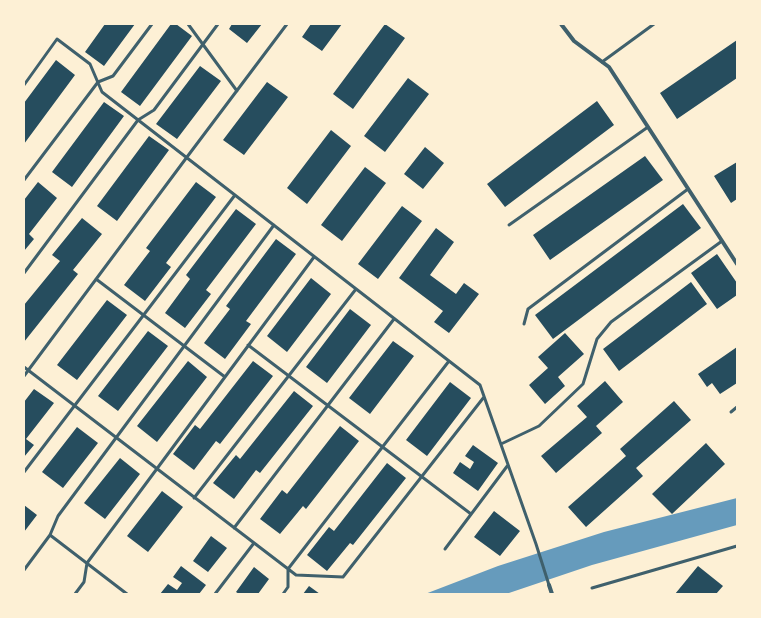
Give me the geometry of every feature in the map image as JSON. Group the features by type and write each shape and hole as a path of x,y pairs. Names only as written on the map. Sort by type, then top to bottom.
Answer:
{"street":[{"path":"561,24 574,41 609,67 737,264"},
{"path":"549,584 552,594"}],"lane":[{"path":"24,180 98,82 113,76 152,24"},
{"path":"188,24 237,91"},
{"path":"24,273 138,120 154,110 218,24"},
{"path":"24,376 186,157 287,24"},
{"path":"602,62 654,24"},
{"path":"24,85 57,39 90,64 102,92 480,385 549,584"},
{"path":"509,225 648,127"},
{"path":"524,324 528,310 688,189"},
{"path":"24,472 235,196"},
{"path":"24,570 50,535 58,516 274,225"},
{"path":"501,444 539,426 583,384 597,339 611,322 722,241"},
{"path":"75,594 84,582 87,563 314,256"},
{"path":"96,279 225,377"},
{"path":"194,498 356,289"},
{"path":"234,528 394,319"},
{"path":"248,345 471,514"},
{"path":"282,594 288,587 288,570 449,361"},
{"path":"24,367 296,575 343,577 484,397"},
{"path":"731,412 737,406"},
{"path":"445,549 508,465"},
{"path":"50,535 127,594"},
{"path":"217,593 254,543"},
{"path":"592,588 737,546"}],"water":[{"path":"737,498 737,525 592,565 506,594 425,594 498,566 604,532"}],"building":[{"path":"105,24 135,24 104,66 85,52"},
{"path":"171,24 176,24 192,36 140,106 121,92"},
{"path":"232,24 262,24 247,43 229,29"},
{"path":"311,24 342,24 322,51 302,37"},
{"path":"385,24 405,38 353,109 333,94"},
{"path":"737,40 737,78 677,119 660,93"},
{"path":"56,60 75,75 24,144 24,103"},
{"path":"200,66 221,81 177,139 156,124"},
{"path":"408,78 429,94 385,152 364,136"},
{"path":"267,82 288,97 244,155 223,140"},
{"path":"597,101 614,125 505,207 487,184"},
{"path":"104,102 124,116 72,187 52,172"},
{"path":"331,130 351,146 307,204 287,188"},
{"path":"149,136 169,150 117,221 97,206"},
{"path":"425,147 444,163 423,189 404,174"},
{"path":"645,156 663,180 550,260 533,235"},
{"path":"737,162 737,199 731,203 714,176"},
{"path":"365,167 386,183 342,241 321,225"},
{"path":"38,182 57,198 29,234 34,239 24,251 24,200"},
{"path":"196,182 216,197 166,263 171,267 145,301 124,285 150,251 146,248"},
{"path":"683,204 701,228 553,339 535,315"},
{"path":"402,206 422,221 378,279 358,264"},
{"path":"236,209 256,224 206,290 211,294 185,328 165,313 190,279 186,275"},
{"path":"82,218 102,234 73,270 78,274 24,342 24,305 60,261 52,255"},
{"path":"436,228 454,242 430,275 456,294 464,283 479,294 449,333 434,322 443,311 399,278"},
{"path":"276,239 296,254 246,321 251,324 225,359 204,343 230,309 226,306"},
{"path":"717,254 737,283 737,295 717,309 691,273"},
{"path":"311,278 331,294 287,352 267,336"},
{"path":"691,282 707,304 619,371 603,349"},
{"path":"107,300 127,315 77,380 57,365"},
{"path":"350,309 371,325 327,383 306,367"},
{"path":"148,331 168,346 118,411 98,396"},
{"path":"565,333 584,354 558,377 565,386 545,404 529,385 548,368 538,357"},
{"path":"393,341 414,356 370,414 349,398"},
{"path":"737,347 737,383 720,394 712,383 707,387 698,374"},
{"path":"188,361 207,377 157,442 137,426"},
{"path":"253,361 273,376 220,444 216,441 194,470 173,454 195,425 200,429"},
{"path":"605,381 623,402 596,426 602,433 556,473 541,456 587,417 577,406"},
{"path":"450,382 471,398 427,456 406,440"},
{"path":"34,389 54,403 26,439 34,445 24,457 24,402"},
{"path":"294,391 313,406 260,473 256,470 234,499 213,483 236,455 240,459"},
{"path":"674,401 691,420 636,468 643,476 586,527 568,507 626,456 620,449"},
{"path":"340,426 359,441 306,509 303,506 280,534 260,519 282,490 287,494"},
{"path":"77,427 98,443 63,488 42,472"},
{"path":"706,443 725,464 672,514 652,494"},
{"path":"473,445 498,463 478,491 453,473 460,462 470,469 474,462 465,456"},
{"path":"120,458 140,474 105,519 84,503"},
{"path":"387,463 406,478 353,545 350,543 327,571 307,555 329,527 334,531"},
{"path":"162,491 183,507 148,552 127,536"},
{"path":"24,505 37,515 24,532"},
{"path":"494,511 520,531 500,556 474,537"},
{"path":"211,536 227,548 208,572 193,561"},
{"path":"181,566 206,585 199,594 160,594 168,584 177,590 182,583 173,577"},
{"path":"698,566 723,586 716,594 675,594"},
{"path":"254,567 269,579 258,594 239,594 236,592"},
{"path":"309,586 320,594 303,594"}]}
